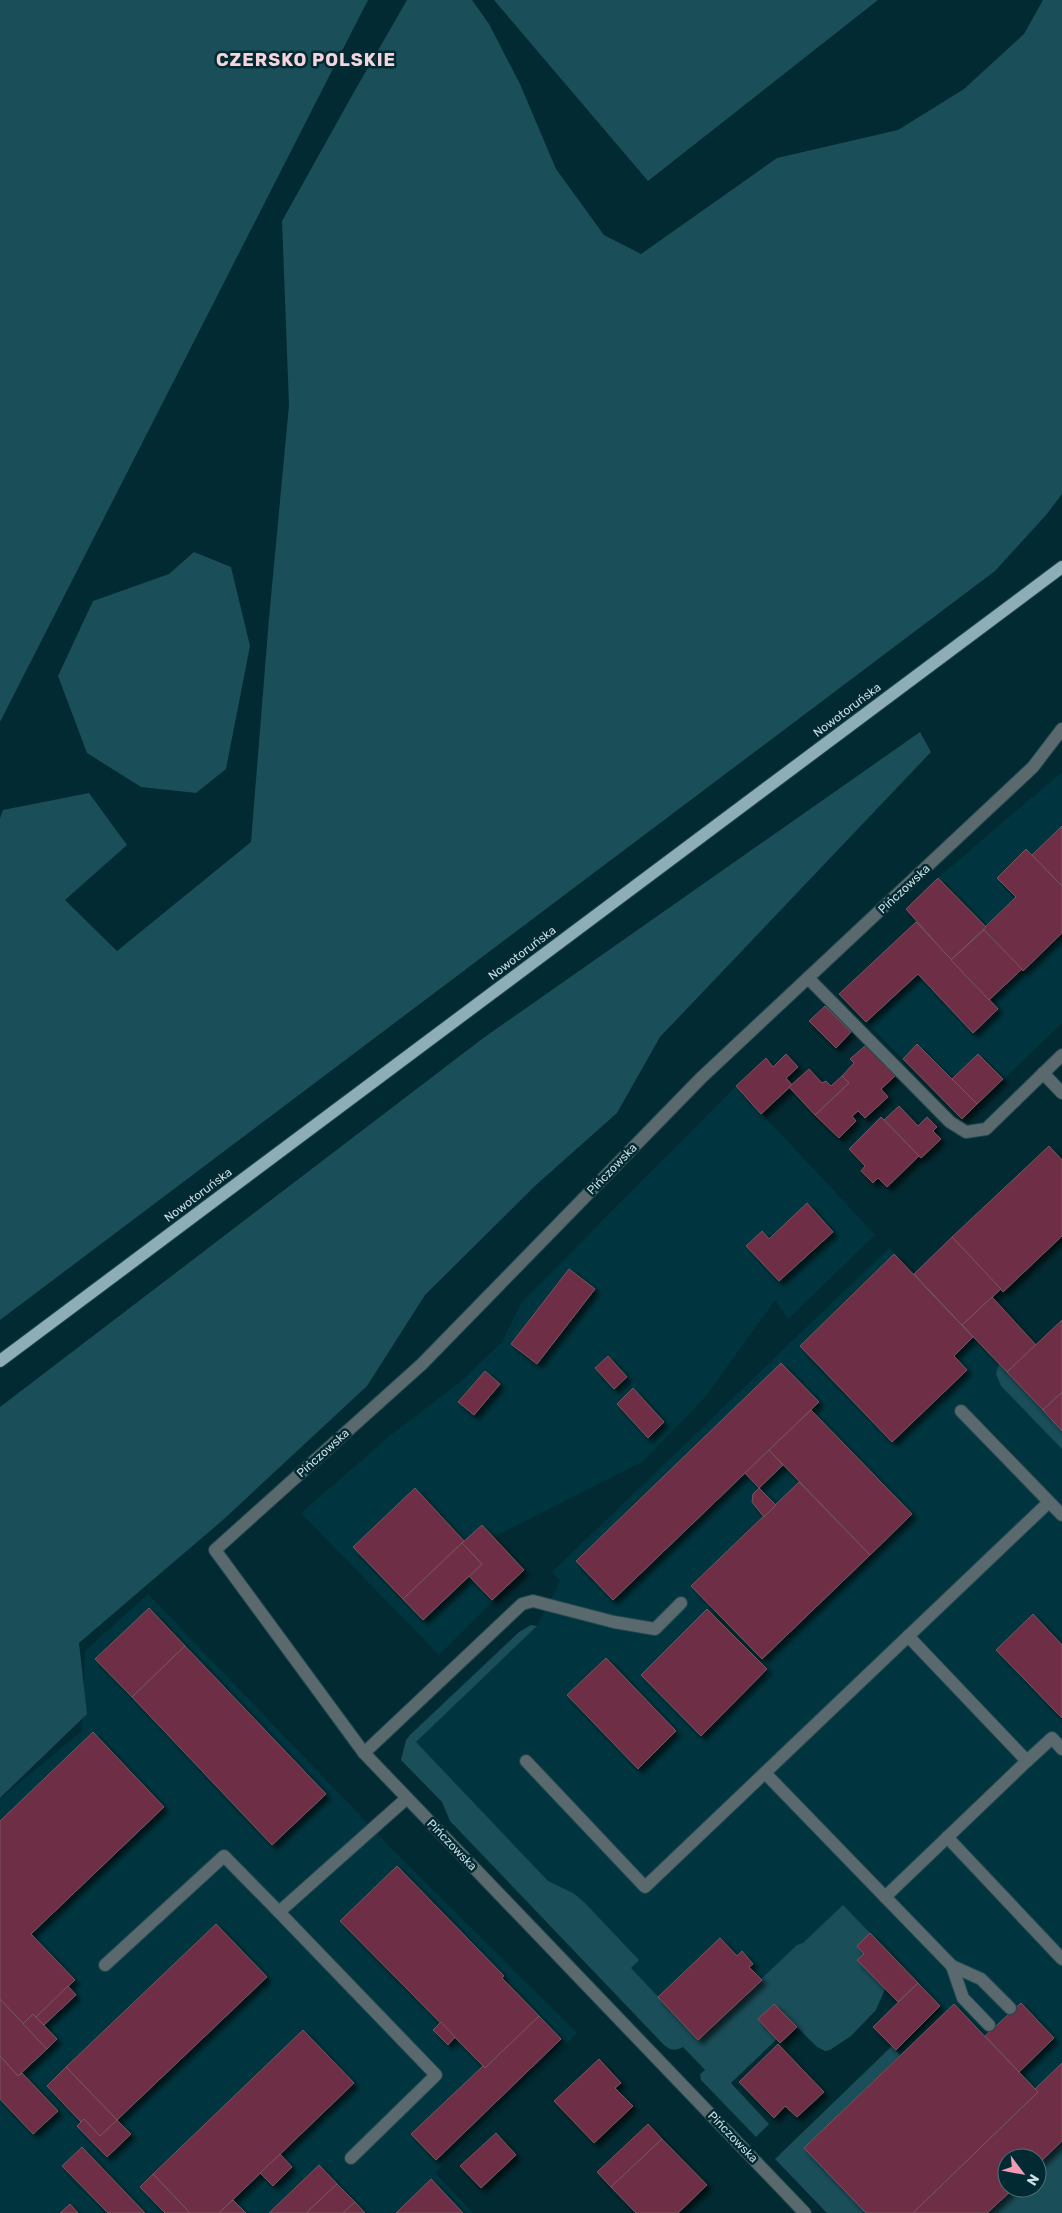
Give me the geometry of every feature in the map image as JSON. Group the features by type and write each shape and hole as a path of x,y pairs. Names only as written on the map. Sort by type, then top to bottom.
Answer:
{"main road":[{"name":"Nowotoruńska","path":"0,1361 1062,567"}],"street":[{"name":"Pińczowska","path":"805,2213 364,1753 215,1550 422,1364 702,1078 1033,767 1062,729"},
{"path":"808,978 950,1122 966,1132 986,1129 1062,1055"},
{"path":"1043,1073 1062,1093"},
{"path":"961,1411 1062,1515"},
{"path":"526,1761 646,1887 1049,1502"},
{"path":"364,1753 522,1604 533,1601 614,1622 655,1628 681,1603"},
{"path":"908,1636 1027,1761"},
{"path":"885,1897 1052,1738 1062,1749"},
{"path":"765,1773 952,1966 981,1979 1010,2008"},
{"path":"280,1912 407,1798"},
{"path":"947,1837 1062,1959"},
{"path":"105,1965 224,1856 436,2075 351,2158"},
{"path":"952,1966 963,1998 989,2025"}],"shaded area":[{"path":"0,0 368,0 0,722"},
{"path":"407,0 472,0 489,24 520,84 556,169 604,235 641,254 777,158 898,130 964,89 1024,34 1043,0 1062,0 1062,494 1046,515 995,571 0,1320 0,818 3,810 89,793 127,845 65,900 117,951 251,842 289,405 282,221"},
{"path":"494,0 878,0 648,181"},
{"path":"194,552 231,567 250,646 226,769 196,793 141,787 87,753 58,676 93,601 169,574"},
{"path":"920,732 931,752 660,1037 617,1113 536,1185 425,1295 367,1386 224,1519 79,1643 87,1714 0,1798 0,1407 482,1039"},
{"path":"1062,772 1062,1023 962,1119 839,994 916,922 906,909 938,878"},
{"path":"736,1086 875,1235 788,1319 775,1300 707,1395 642,1462 494,1537 524,1570 439,1655 301,1513 392,1434 459,1383 501,1343 522,1302"},
{"path":"889,1248 1007,1372 1062,1320 1062,2199 1047,2213 839,2213 785,2158 941,2008 858,1922 706,2070 403,1754 537,1626 560,1581 552,1572"},
{"path":"999,1364 1062,1431 1062,1449 1001,1386 996,1374"},
{"path":"148,1594 393,1850 577,2033 435,2173 473,2213 0,2213 0,1799 82,1731 85,1651"},
{"path":"531,1625 537,1626 416,1742 548,1881 573,1893 584,1902 639,1960 631,1968 698,2039 797,1945 803,1943 843,1905 870,1933 857,1946 864,1954 858,1960 885,1989 876,2010 851,2036 830,2050 825,2051 817,2047 774,2004 758,2019 777,2039 731,2083 769,2124 756,2137 701,2080 700,2074 705,2070 683,2047 674,2050 664,2045 450,1821 442,1802 401,1760 406,1740 410,1735 519,1632"},
{"path":"892,2046 900,2055 804,2148 866,2213 827,2213 775,2159"},
{"path":"1062,2141 1062,2213 987,2213 1003,2198 1047,2198 1047,2155"}],"building":[{"path":"1062,826 1062,886 1032,855"},
{"path":"1026,849 1062,886 1062,933 1023,971 983,929 1016,897 997,878"},
{"path":"938,878 986,927 951,960 906,909"},
{"path":"916,922 998,1009 973,1033 918,974 866,1022 839,994"},
{"path":"984,930 1022,969 989,1000 951,960"},
{"path":"825,1006 851,1032 836,1048 809,1021"},
{"path":"917,1044 977,1104 962,1119 903,1059"},
{"path":"866,1045 895,1076 881,1089 888,1097 865,1118 858,1111 852,1116 856,1121 839,1138 815,1115 849,1083 842,1076 854,1063 850,1059"},
{"path":"786,1054 798,1067 786,1078 792,1085 761,1114 736,1086 766,1058 773,1067"},
{"path":"978,1054 1003,1079 977,1104 952,1079"},
{"path":"809,1069 822,1083 826,1081 831,1086 842,1076 849,1083 815,1115 789,1087"},
{"path":"899,1106 918,1126 927,1117 937,1127 933,1131 941,1139 921,1158 884,1120"},
{"path":"881,1117 919,1156 887,1187 878,1178 873,1183 861,1171 865,1166 849,1149"},
{"path":"1049,1146 1062,1160 1062,1236 1003,1292 952,1237"},
{"path":"807,1203 833,1232 779,1281 746,1246 762,1231 769,1239"},
{"path":"952,1237 1001,1289 962,1325 914,1274"},
{"path":"894,1254 973,1337 954,1356 967,1370 892,1442 800,1346"},
{"path":"569,1269 595,1289 537,1364 511,1344"},
{"path":"992,1297 1036,1345 1007,1372 962,1325"},
{"path":"1062,1320 1062,1392 1043,1410 1007,1372"},
{"path":"608,1356 627,1377 614,1389 595,1368"},
{"path":"781,1363 819,1402 613,1600 576,1561"},
{"path":"485,1371 500,1384 474,1415 458,1402"},
{"path":"633,1388 664,1422 648,1438 617,1404"},
{"path":"1062,1392 1062,1431 1043,1410"},
{"path":"811,1410 912,1514 870,1555 769,1450"},
{"path":"769,1450 783,1465 759,1488 745,1473"},
{"path":"799,1482 870,1555 762,1659 691,1586"},
{"path":"415,1488 464,1541 403,1599 353,1547"},
{"path":"759,1488 776,1505 764,1517 752,1502 753,1494"},
{"path":"482,1525 524,1570 492,1600 469,1576 482,1564 462,1543"},
{"path":"462,1543 482,1564 423,1620 403,1599"},
{"path":"149,1608 185,1646 132,1697 95,1659"},
{"path":"707,1609 767,1669 701,1736 641,1675"},
{"path":"1033,1614 1062,1645 1062,1718 996,1650"},
{"path":"185,1646 326,1794 272,1845 132,1697"},
{"path":"606,1658 676,1731 638,1769 567,1695"},
{"path":"93,1732 164,1807 31,1934 75,1980 36,2017 33,2014 23,2024 0,1999 0,1821"},
{"path":"397,1866 504,1976 502,1978 539,2016 485,2068 340,1921"},
{"path":"216,1924 267,1977 117,2120 66,2067"},
{"path":"870,1933 918,1983 898,2002 857,1960 864,1954 857,1946"},
{"path":"720,1938 737,1956 742,1951 753,1964 749,1967 762,1980 698,2040 658,1997"},
{"path":"918,1983 940,2006 896,2050 873,2027"},
{"path":"68,1986 76,1995 44,2025 36,2017"},
{"path":"0,1999 47,2049 18,2076 0,2056"},
{"path":"1021,2003 1054,2038 1019,2072 985,2036"},
{"path":"774,2004 797,2027 780,2043 758,2019"},
{"path":"954,2004 1038,2092 913,2213 866,2213 804,2148"},
{"path":"33,2014 57,2039 47,2049 23,2024"},
{"path":"539,2016 561,2039 436,2160 411,2134 483,2066 485,2068"},
{"path":"441,2022 455,2037 448,2045 433,2030"},
{"path":"303,2030 354,2083 219,2213 190,2213 153,2174"},
{"path":"778,2044 824,2092 797,2117 785,2106 774,2118 739,2082"},
{"path":"0,2056 18,2076 22,2073 58,2111 33,2134 0,2099"},
{"path":"599,2059 621,2083 615,2088 633,2106 594,2143 554,2101"},
{"path":"1062,2063 1062,2141 1047,2155 1047,2148 997,2148 997,2198 1003,2198 987,2213 913,2213 1038,2092 1035,2089"},
{"path":"66,2067 117,2120 100,2136 84,2119 81,2122 47,2086"},
{"path":"84,2119 100,2136 117,2120 131,2134 107,2157 77,2126"},
{"path":"648,2124 662,2139 611,2187 597,2172"},
{"path":"496,2133 516,2155 481,2188 460,2166"},
{"path":"662,2139 707,2185 678,2213 636,2213 611,2187"},
{"path":"82,2147 145,2213 108,2213 62,2166"},
{"path":"280,2154 292,2167 273,2186 260,2173"},
{"path":"319,2165 337,2184 306,2213 269,2213"},
{"path":"153,2174 190,2213 165,2213 140,2187"},
{"path":"431,2179 463,2213 396,2213"},
{"path":"337,2184 355,2202 343,2213 306,2213"},
{"path":"233,2200 246,2213 219,2213"},
{"path":"355,2202 365,2213 343,2213"},
{"path":"70,2204 78,2213 60,2213"}],"district":[{"name":"CZERSKO POLSKIE","path":"306,60"}]}
